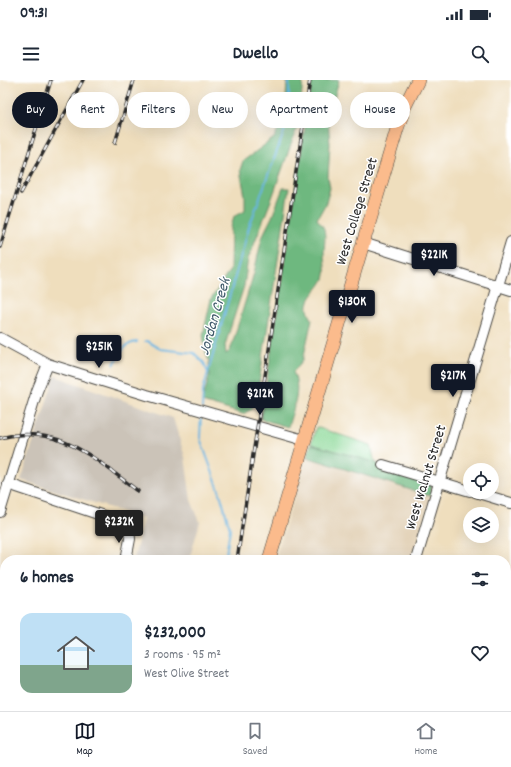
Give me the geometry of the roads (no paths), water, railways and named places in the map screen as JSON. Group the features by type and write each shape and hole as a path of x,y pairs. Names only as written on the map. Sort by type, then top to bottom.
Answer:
{"main road":[{"name":"West College Street","path":"270,555 397,129 405,106 418,80"}],"street":[{"name":"West Walnut Street","path":"418,555 511,242"},
{"path":"363,243 511,290"},
{"path":"0,338 48,364 210,414 244,422 304,440"},
{"path":"0,512 37,391 48,364"},
{"path":"383,465 463,489"},
{"path":"8,484 122,522 129,529 130,539 127,555"},
{"path":"498,499 511,503"}],"waterway":[{"name":"Jordan Creek","path":"202,408 203,390 249,227 284,132 289,100 289,80"},
{"path":"145,341 160,349 194,353 204,363 208,373"},
{"path":"114,365 125,347 129,344 137,342"},
{"name":"Jordan Creek","path":"201,414 200,438 220,493 230,529 226,555"}],"railway":[{"path":"0,247 51,80"},
{"path":"21,193 83,80"},
{"path":"115,143 134,80"},
{"path":"238,555 310,80"},
{"path":"0,438 21,435 40,435 58,440 91,456 138,491"}]}
